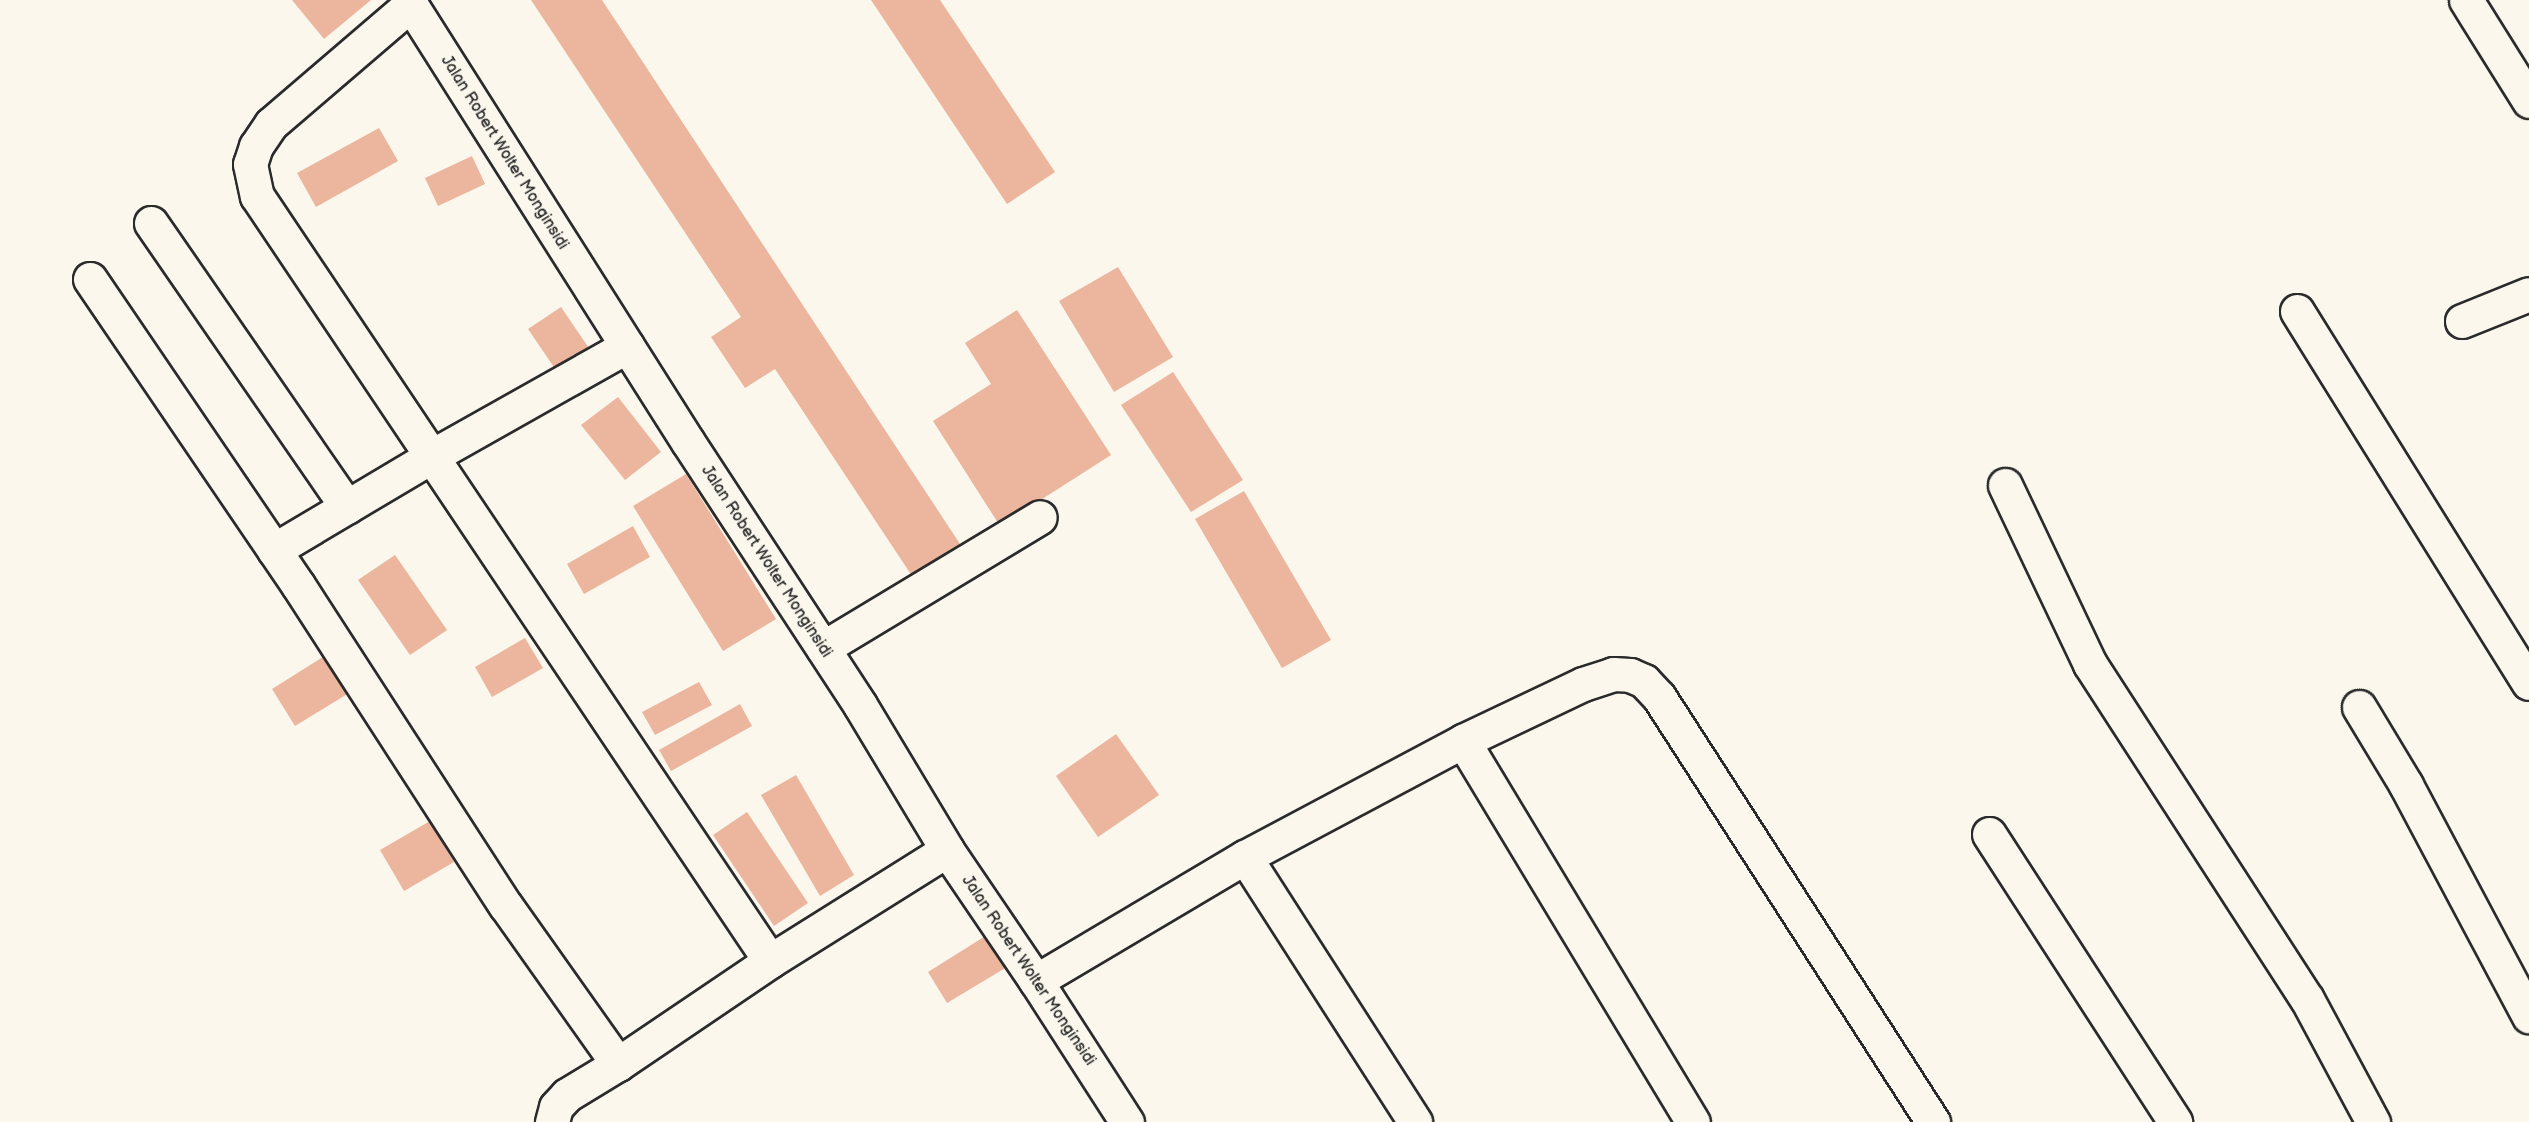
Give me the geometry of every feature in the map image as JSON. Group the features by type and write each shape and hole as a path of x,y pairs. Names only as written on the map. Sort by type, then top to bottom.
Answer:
{"street":[{"path":"2466,0 2529,101"},
{"path":"409,2 271,124 256,146 250,164 257,196 770,961"},
{"name":"Jalan Robert Wolter Monginsidi","path":"409,2 627,346 823,648 947,850 1036,981 1127,1122"},
{"path":"151,223 348,507"},
{"path":"90,279 274,550 506,906 618,1064"},
{"path":"2462,321 2529,294"},
{"path":"2297,311 2529,683"},
{"path":"274,550 432,456 627,346"},
{"path":"2005,485 2090,664 2307,999 2373,1122"},
{"path":"823,648 1040,517"},
{"path":"1036,981 1245,857 1463,741 1583,684 1613,674 1630,675 1644,681 1659,697 1933,1122"},
{"path":"2359,706 2406,785 2529,1016"},
{"path":"1463,741 1693,1122"},
{"path":"1989,834 2175,1122"},
{"path":"552,1122 556,1107 567,1095 618,1064 770,961 947,850"},
{"path":"1245,857 1415,1122"}],"building":[{"path":"292,0 371,0 324,39"},
{"path":"531,0 602,0 962,547 914,579 775,369 745,388 711,337 741,317"},
{"path":"871,0 940,0 1055,172 1007,204"},
{"path":"379,128 398,161 316,207 297,173"},
{"path":"472,156 485,184 438,206 425,178"},
{"path":"1118,267 1173,357 1114,392 1059,301"},
{"path":"561,307 595,357 562,379 528,329"},
{"path":"1017,310 1111,455 1000,526 933,421 991,384 965,343"},
{"path":"1173,372 1243,480 1191,512 1121,405"},
{"path":"618,397 661,452 625,480 581,425"},
{"path":"686,474 776,619 723,651 633,506"},
{"path":"1244,491 1331,640 1282,668 1195,519"},
{"path":"633,526 650,557 584,594 567,564"},
{"path":"395,555 447,630 410,655 358,580"},
{"path":"525,638 543,668 492,697 475,667"},
{"path":"326,655 349,693 295,726 272,689"},
{"path":"699,682 712,705 655,735 642,712"},
{"path":"740,704 752,726 671,771 659,750"},
{"path":"1116,734 1159,795 1098,837 1056,776"},
{"path":"796,775 854,875 820,896 761,795"},
{"path":"747,812 808,903 774,926 713,835"},
{"path":"430,821 454,862 404,891 380,850"},
{"path":"987,935 1007,967 947,1003 928,972"}]}
